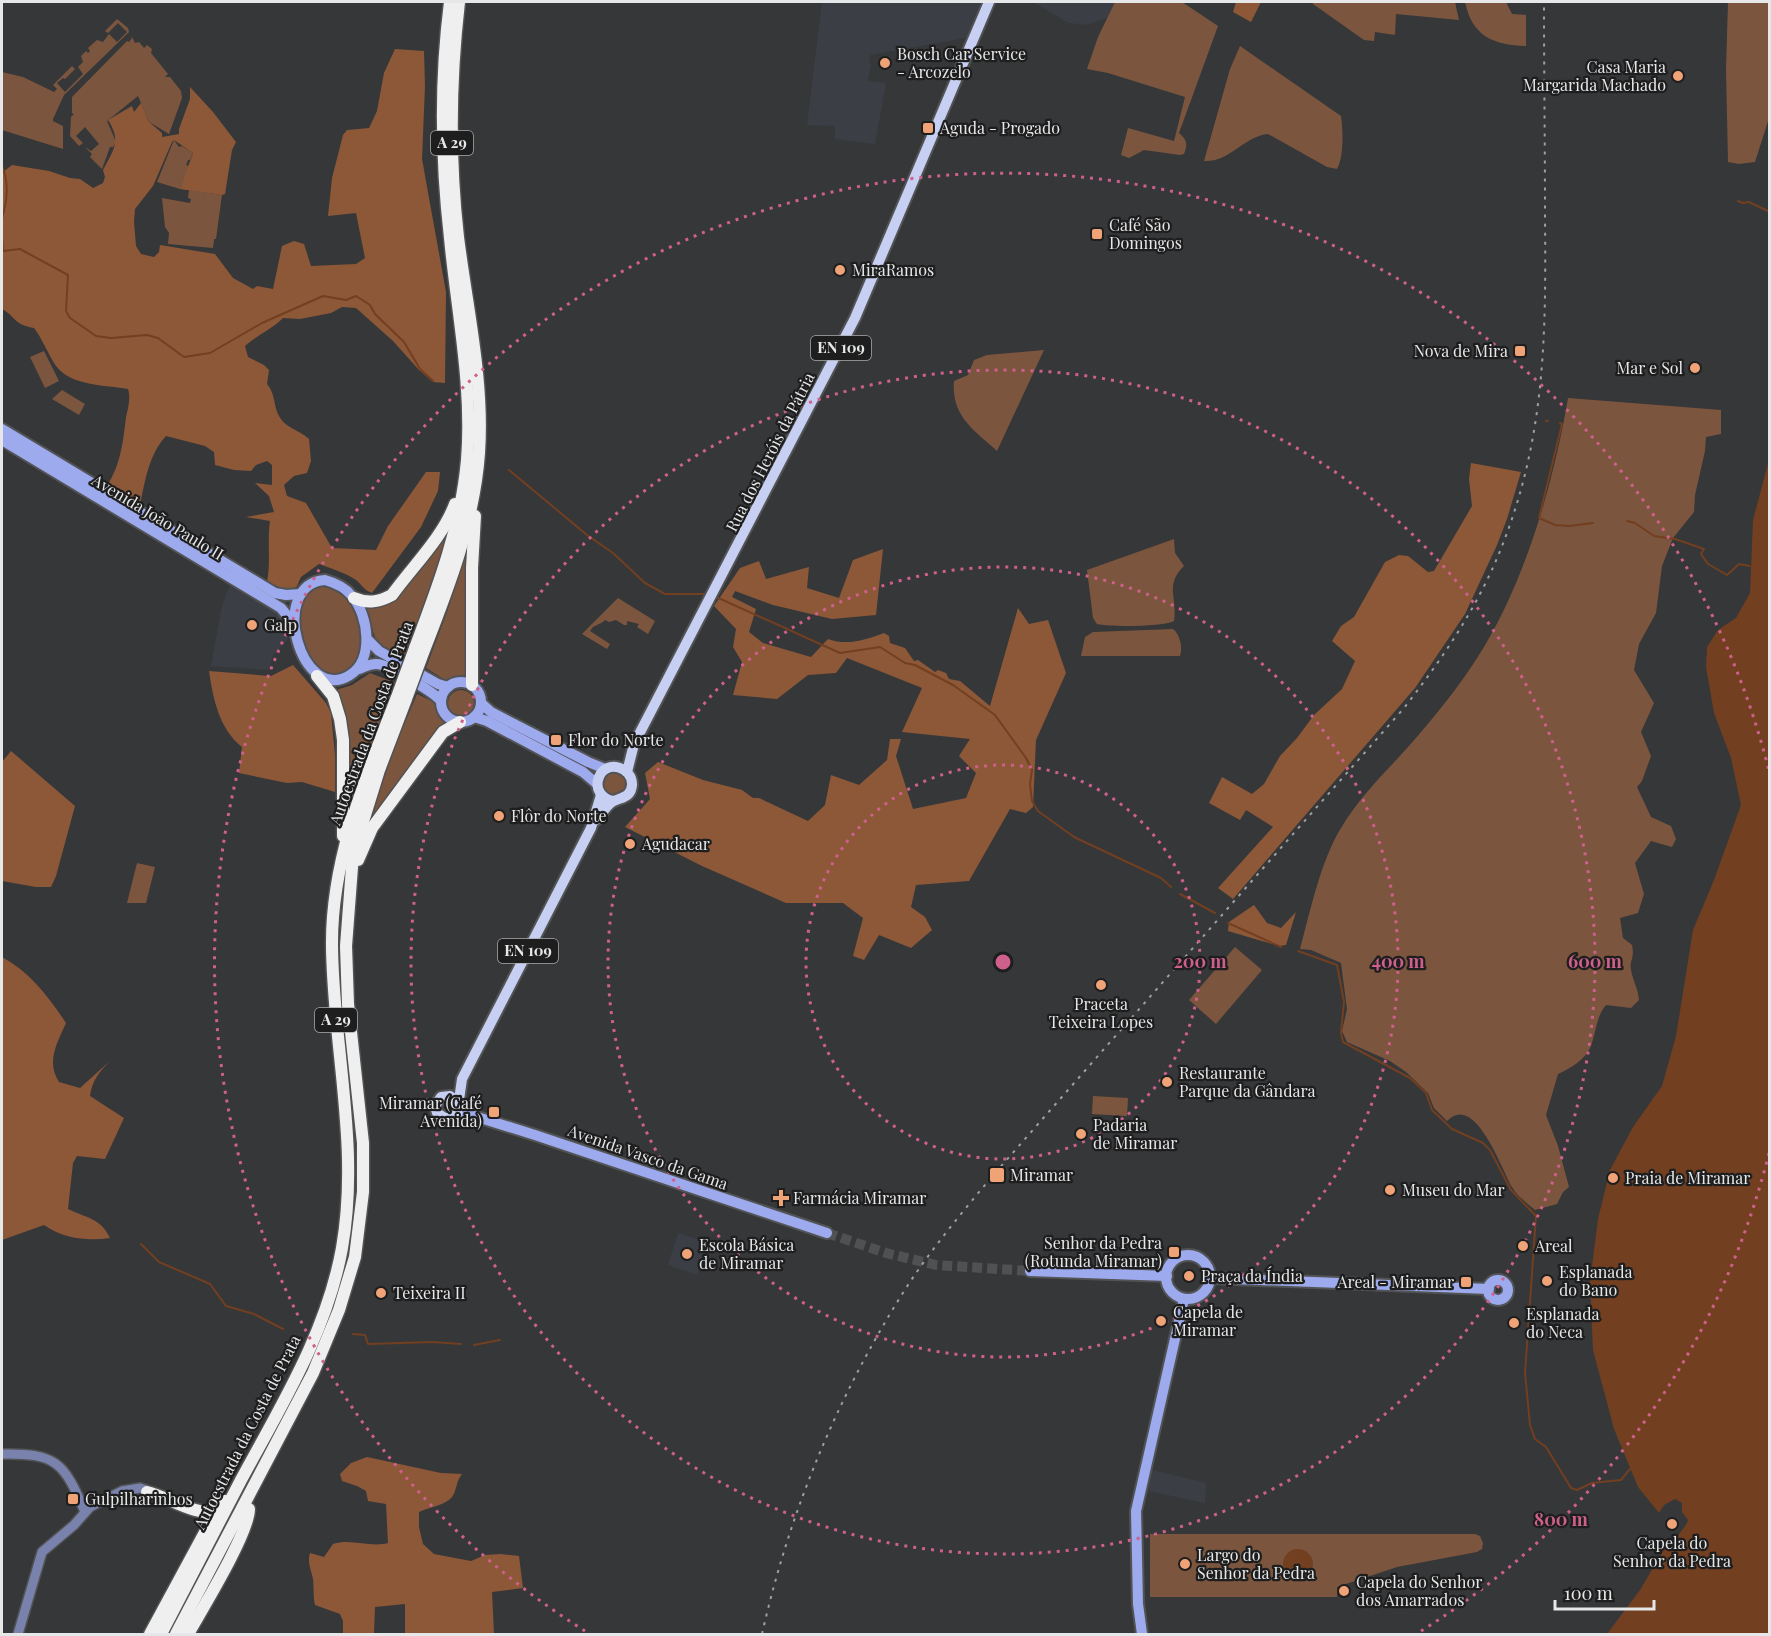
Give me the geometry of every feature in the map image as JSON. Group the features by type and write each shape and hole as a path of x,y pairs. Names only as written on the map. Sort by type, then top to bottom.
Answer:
{"highway":[{"name":"Autoestrada da Costa de Prata","path":"419,651 462,506 467,459 467,383 444,171 443,90 450,2"},
{"name":"Autoestrada da Costa de Prata","path":"176,1635 249,1515 249,1498 313,1373 339,1310 355,1257 363,1192 363,1143 348,1004 346,946 353,854 401,698 419,651 455,571 475,487 480,437 479,382 458,235 452,170 451,103 459,2"},
{"path":"354,598 368,602 382,600 392,595 438,536 451,515 459,494 467,459"},
{"path":"472,686 475,487"},
{"path":"317,676 333,696 340,719 343,740 342,828 345,847"},
{"name":"Autoestrada da Costa de Prata","path":"209,1530 233,1495 303,1364 326,1305 341,1249 349,1194 349,1141 334,1001 333,908 345,847 370,767 401,698"},
{"path":"352,872 372,828 443,732 460,722"},
{"path":"140,1494 162,1496 193,1509 216,1512"},
{"name":"A 29","path":"161,1635 216,1512 233,1495"},
{"path":"193,1509 209,1530"},
{"name":"A 29","path":"150,1635 194,1564"},
{"name":"A 29","path":"188,1635 214,1575"}],"main road":[{"name":"Rua dos Heróis da Pátria","path":"594,822 613,801 627,796 631,790 631,779 627,772 634,744 855,318 989,2"},
{"name":"Avenida João Paulo II","path":"2,429 275,593 286,596 301,594"},
{"name":"Avenida João Paulo II","path":"2,440 281,608 294,624"},
{"path":"301,594 312,582 325,580 343,587 354,598 360,609 368,640 379,651 438,684 448,687 462,682 472,686 479,693 481,703 485,708 501,717 588,762 610,768 622,768 627,772"},
{"name":"Avenida João Paulo II","path":"301,594 296,605 294,624 302,652 317,676"},
{"path":"359,669 368,640"},
{"path":"317,676 327,679 344,679 370,664 381,664 433,693 441,701 446,715 460,722 474,717 487,721 583,772 597,784 601,795 613,801"},
{"path":"441,701 448,687"},
{"path":"474,717 481,703"},
{"name":"Rua dos Heróis da Pátria","path":"597,784 601,773 610,768 634,744"},
{"name":"Rua dos Heróis da Pátria","path":"447,1095 462,1079 594,822 601,795"},
{"name":"Rua dos Heróis da Pátria","path":"458,1106 462,1079"},
{"name":"Avenida Vasco da Gama","path":"458,1106 454,1116 442,1117 437,1113 436,1102 447,1095 453,1097 458,1106 545,1138 827,1233"},
{"path":"1187,1255 1201,1259 1206,1264 1210,1278 1204,1292 1192,1299 1184,1299 1169,1288 1167,1276 1171,1264 1187,1255"},
{"path":"1030,1271 1167,1276"},
{"path":"1210,1278 1489,1289"},
{"path":"1142,1635 1138,1604 1136,1511 1184,1299"}],"street":[{"path":"2,1454 46,1457 61,1467 76,1488 84,1512"},
{"path":"18,1635 42,1552 74,1525 84,1512 100,1502 122,1491 140,1494"}],"shaded area":[{"path":"822,2 982,2 966,38 870,55 868,81 886,83 875,144 835,139 835,126 807,125"},
{"path":"1033,2 1115,2 1107,18 1087,25 1069,23"},
{"path":"1115,2 1182,2 1218,26 1179,133 1186,142 1184,154 1144,150 1129,158 1121,155 1128,128 1174,141 1185,97 1108,73 1087,69 1098,37"},
{"path":"1236,2 1261,2 1251,22 1233,12"},
{"path":"1312,2 1455,2 1459,20 1396,14 1395,35 1375,32 1374,41 1364,40"},
{"path":"1465,2 1506,2 1512,14 1526,15 1526,46 1494,41 1479,31 1468,14"},
{"path":"1728,2 1769,2 1769,118 1755,162 1739,164 1728,162 1726,70"},
{"path":"117,19 128,28 129,32 64,95 53,119 63,126 63,149 2,130 2,72 23,77 54,92 57,89 53,85 72,66 75,69 57,83 65,92 83,74 78,67 83,62 81,56 86,51 88,53 90,51 88,48 97,40 103,42 109,34 117,42 127,32 118,23 108,33 105,31"},
{"path":"131,35 135,43 139,42 144,48 147,45 152,49 151,53 168,74 165,77 170,77 181,91 182,98 169,134 149,122 138,96 107,121 116,142 113,147 110,147 102,169 90,157 92,154 85,147 91,151 99,144 85,127 76,136 83,143 79,146 70,136 71,117 74,114 72,113 72,97 127,41 129,42"},
{"path":"1240,46 1341,116 1342,151 1337,169 1327,167 1268,134 1251,139 1221,158 1204,161 1230,69"},
{"path":"395,49 424,51 422,159 446,292 445,383 433,382 393,341 356,308 342,307 331,313 300,319 283,318 245,346 248,357 269,370 267,384 282,420 309,439 311,461 307,473 294,476 284,485 287,496 306,503 332,548 376,550 388,526 426,472 440,472 438,491 421,527 372,593 352,577 319,564 301,577 297,586 290,592 274,590 267,582 270,521 246,517 274,512 269,496 255,483 272,485 272,465 267,461 256,465 251,471 234,470 215,465 214,452 205,446 166,436 155,451 140,505 107,486 121,453 129,403 128,389 89,384 62,373 34,328 18,322 2,309 2,173 12,165 49,171 80,179 93,188 103,183 105,177 103,170 115,146 115,134 108,120 132,106 134,112 141,103 149,122 162,133 162,137 179,134 190,99 190,87 236,142 232,150 225,194 180,189 193,153 174,140 153,186 135,209 136,246 141,254 154,257 159,252 160,245 215,254 233,278 253,289 257,286 273,289 282,246 294,241 304,244 311,266 356,264 365,258 356,213 328,216 332,178 343,135 347,130 369,128 377,111 384,73"},
{"path":"174,140 179,147 182,146 193,153 186,165 189,166 180,189 157,182"},
{"path":"189,190 222,195 213,248 168,244 169,233 165,227 162,198 190,203"},
{"path":"1044,350 997,451 972,429 960,413 956,404 954,381 968,375 974,360 987,355"},
{"path":"44,351 59,381 45,388 30,357"},
{"path":"62,390 85,404 79,415 52,399"},
{"path":"1568,398 1721,410 1721,434 1706,437 1694,512 1673,538 1662,566 1656,613 1639,644 1634,670 1654,703 1641,732 1651,756 1642,781 1637,787 1651,817 1671,826 1676,839 1672,847 1651,841 1635,863 1644,894 1638,913 1620,918 1623,938 1632,945 1631,967 1639,1000 1631,1008 1606,1005 1598,1020 1588,1051 1577,1063 1558,1074 1546,1115 1558,1146 1569,1187 1563,1192 1557,1204 1535,1210 1514,1190 1487,1137 1477,1125 1468,1117 1457,1115 1447,1121 1434,1108 1428,1093 1406,1072 1390,1061 1347,1042 1342,1031 1347,1009 1341,963 1311,950 1300,949 1322,871 1341,828 1367,792 1441,708 1479,655 1495,627 1524,564 1536,531 1555,463"},
{"path":"1769,460 1769,1634 1607,1634 1640,1590 1670,1539 1677,1538 1688,1520 1682,1512 1682,1503 1675,1499 1664,1505 1659,1513 1638,1487 1614,1429 1593,1350 1590,1282 1598,1219 1610,1170 1633,1127 1662,1086 1676,1036 1693,930 1741,805 1731,758 1714,713 1706,667 1707,647 1718,630 1736,618 1750,593 1753,520"},
{"path":"1471,463 1521,472 1497,545 1465,614 1415,688 1233,899 1218,888 1273,827 1246,810 1240,820 1209,803 1222,777 1252,794 1264,784 1280,756 1314,715 1342,689 1355,661 1332,641 1341,626 1354,617 1385,562 1399,555 1408,556 1428,572 1434,571 1472,506 1469,479"},
{"path":"447,529 451,532 405,658 380,647 366,610 373,607"},
{"path":"1174,539 1175,553 1184,566 1178,573 1173,586 1174,621 1136,626 1097,624 1093,618 1087,570"},
{"path":"469,543 466,678 445,680 426,668"},
{"path":"883,549 876,615 832,619 773,605 735,591 732,597 756,609 749,632 763,643 811,657 828,639 849,642 884,633 889,636 890,643 905,648 914,661 918,660 935,672 938,670 946,673 949,679 960,681 990,706 1018,608 1029,624 1048,620 1066,673 1036,740 1033,807 1026,813 1010,809 969,881 916,885 911,907 925,917 932,930 911,948 879,935 864,960 853,956 863,918 843,903 786,903 702,866 625,827 650,799 645,773 658,762 703,780 742,790 753,798 759,798 808,821 825,805 831,775 859,785 887,760 890,739 901,739 896,756 913,809 966,798 976,773 959,756 970,739 902,732 922,688 847,658 836,673 808,675 777,699 733,695 742,662 733,647 736,629 714,606 740,568 759,561 766,579 809,567 807,588 839,598 853,560"},
{"name":"Galp","path":"230,585 277,614 284,621 289,638 273,655 269,670 211,666 222,606"},
{"path":"325,585 335,588 350,601 361,629 361,649 354,667 338,676 327,675 316,667 307,654 301,638 299,621 301,605 310,593"},
{"path":"618,598 655,621 648,634 637,627 639,624 627,621 627,625 624,625 616,620 609,622 605,620 593,627 590,631 610,644 607,649 582,634"},
{"path":"1173,629 1180,641 1180,656 1081,656 1085,637 1093,632"},
{"path":"293,665 326,703 331,713 335,755 335,792 302,782 287,783 239,773 242,747 234,740 218,712 209,671 271,676"},
{"path":"370,673 396,683 346,821 341,704 336,690 352,685"},
{"path":"461,690 470,694 474,703 470,712 461,716 452,712 448,703 452,694"},
{"path":"417,694 434,702 445,724 366,830 397,741"},
{"path":"11,751 75,806 51,887 36,887 2,881 2,762"},
{"path":"615,772 620,773 626,779 626,789 620,795 615,796 610,795 604,789 603,784 604,779 610,773"},
{"path":"137,863 155,867 146,903 127,903"},
{"path":"1254,905 1267,923 1281,928 1296,912 1286,945 1279,946 1228,931 1229,922"},
{"path":"1235,947 1262,970 1216,1024 1189,1000"},
{"path":"2,957 38,986 66,1023 56,1045 53,1060 55,1075 59,1082 80,1088 111,1060 97,1076 90,1096 124,1118 105,1159 77,1156 73,1163 68,1209 98,1222 110,1238 76,1238 51,1230 44,1225 2,1240"},
{"path":"1093,1096 1128,1098 1127,1116 1092,1114"},
{"name":"Escola Básica de Miramar","path":"678,1233 707,1242 697,1275 668,1265"},
{"path":"367,1457 441,1473 462,1474 449,1500 419,1512 419,1527 423,1544 434,1554 471,1561 485,1555 519,1556 523,1588 492,1592 494,1634 405,1634 405,1604 375,1607 374,1634 343,1634 343,1621 340,1614 315,1605 309,1563 310,1553 324,1557 333,1544 340,1542 388,1543 386,1504 368,1501 366,1491 342,1481 340,1474 351,1463"},
{"path":"1152,1470 1206,1483 1205,1503 1148,1491"},
{"path":"1150,1534 1475,1534 1480,1536 1483,1543 1482,1549 1477,1552 1397,1567 1337,1587 1337,1597 1150,1597"},
{"path":"1298,1549 1309,1553 1313,1564 1309,1575 1298,1579 1287,1575 1283,1564 1287,1553"}],"waterway":[{"path":"2,166 6,179 2,218"},
{"path":"1738,201 1749,202 1770,212"},
{"path":"2,236 3,251 20,249 68,275 66,311 70,318 96,336 111,338 147,335 158,338 184,357 210,353 262,323 323,296 346,300 356,296 370,305 375,314 404,342 420,369 433,381"},
{"path":"1560,423 1562,424 1539,518 1555,525 1593,523"},
{"path":"509,470 587,535 613,553 645,583 665,594 709,594"},
{"path":"1627,521 1635,523 1654,536 1675,539 1704,549 1701,554 1708,564 1727,575 1739,564 1750,566"},
{"path":"714,596 840,653 880,647 905,663 915,665 953,685 995,715 1026,758 1032,770 1030,784 1032,801 1038,811 1074,837 1161,878 1171,887"},
{"path":"1180,894 1215,913"},
{"path":"1228,923 1281,947"},
{"path":"1298,951 1337,965 1344,1002 1341,1033 1343,1042 1410,1078 1426,1093 1432,1110 1452,1129 1483,1143 1490,1150 1511,1190 1536,1216 1525,1373 1530,1425 1535,1439 1546,1447 1571,1488 1577,1490 1592,1483 1621,1480 1630,1469"},
{"path":"141,1244 159,1262 210,1284 226,1306 254,1314 283,1329"},
{"path":"353,1334 365,1335 368,1344 433,1342 461,1344"},
{"path":"474,1345 500,1340"}],"tunnel":[{"path":"827,1233 886,1253 936,1265 1030,1271"}],"railway":[{"path":"762,1634 787,1543 819,1455 859,1370 881,1329 916,1273 995,1173 1404,708 1433,670 1459,630 1493,568 1517,505 1535,423 1540,383 1545,300 1544,2"}],"place":[{"name":"Bosch Car Service - Arcozelo","path":"885,63"},
{"name":"Casa Maria Margarida Machado","path":"1678,76"},
{"name":"Aguda - Progado","path":"928,128"},
{"name":"Café São Domingos","path":"1097,234"},
{"name":"MiraRamos","path":"840,270"},
{"name":"Nova de Mira","path":"1520,351"},
{"name":"Mar e Sol","path":"1695,368"},
{"name":"Galp","path":"252,625"},
{"name":"Flor do Norte","path":"556,740"},
{"name":"Flôr do Norte","path":"499,816"},
{"name":"Agudacar","path":"630,844"},
{"name":"Praceta Teixeira Lopes","path":"1101,985"},
{"name":"Restaurante Parque da Gândara","path":"1167,1082"},
{"name":"Miramar (Café Avenida)","path":"494,1112"},
{"name":"Padaria de Miramar","path":"1081,1134"},
{"name":"Miramar","path":"997,1175"},
{"name":"Praia de Miramar","path":"1613,1178"},
{"name":"Museu do Mar","path":"1390,1190"},
{"name":"Farmácia Miramar","path":"781,1198"},
{"name":"Areal","path":"1523,1246"},
{"name":"Senhor da Pedra (Rotunda Miramar)","path":"1174,1252"},
{"name":"Escola Básica de Miramar","path":"687,1254"},
{"name":"Praça da Índia","path":"1189,1276"},
{"name":"Esplanada do Bano","path":"1547,1281"},
{"name":"Areal - Miramar","path":"1466,1282"},
{"name":"Teixeira II","path":"381,1293"},
{"name":"Capela de Miramar","path":"1161,1321"},
{"name":"Esplanada do Neca","path":"1514,1323"},
{"name":"Gulpilharinhos","path":"73,1499"},
{"name":"Capela do Senhor da Pedra","path":"1672,1524"},
{"name":"Largo do Senhor da Pedra","path":"1185,1564"},
{"name":"Capela do Senhor dos Amarrados","path":"1344,1591"}]}
